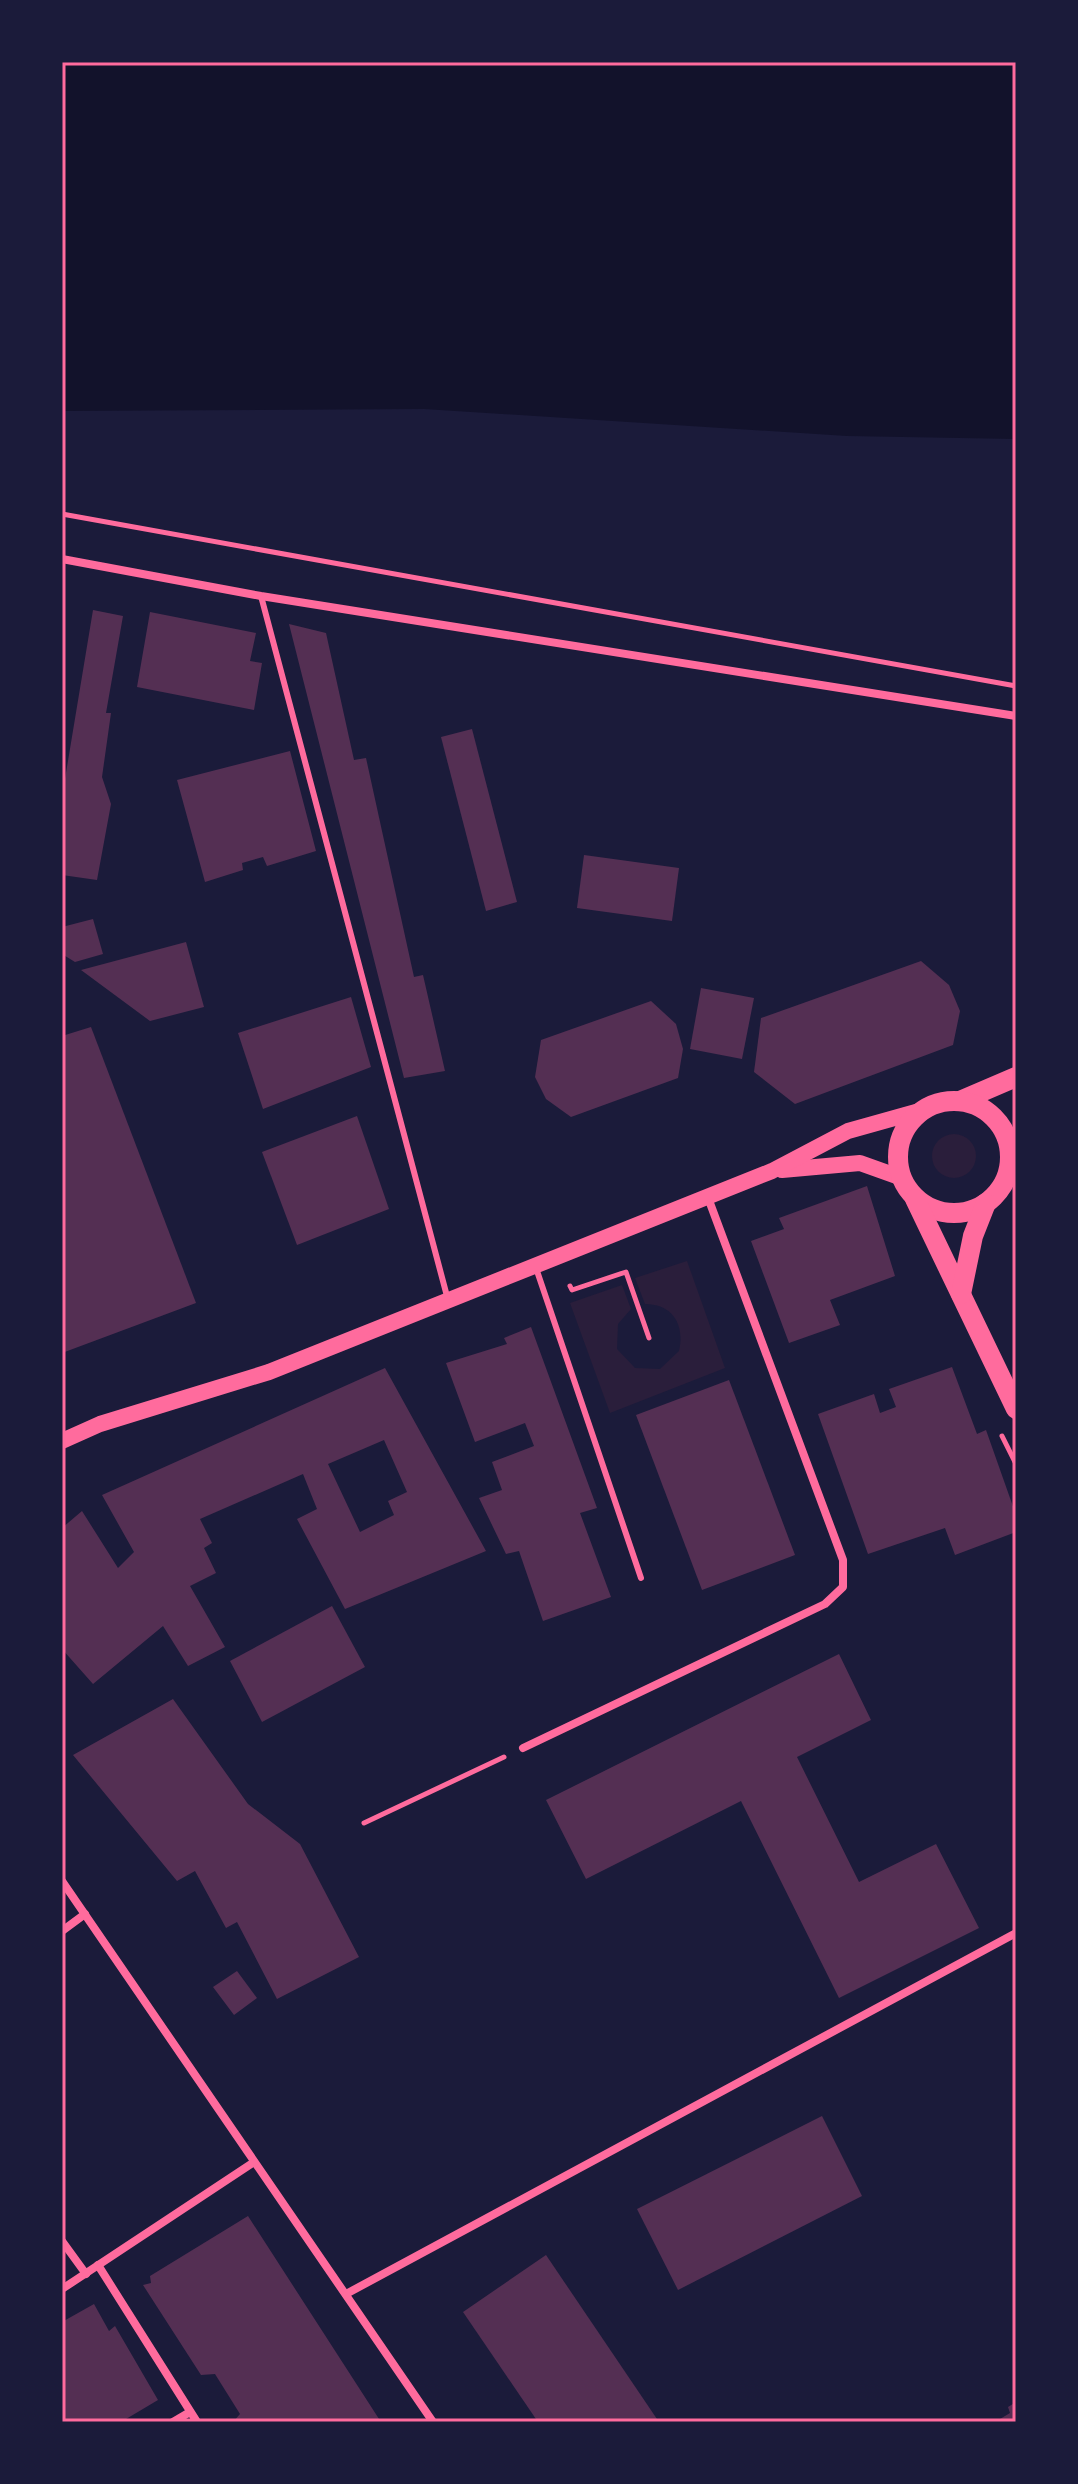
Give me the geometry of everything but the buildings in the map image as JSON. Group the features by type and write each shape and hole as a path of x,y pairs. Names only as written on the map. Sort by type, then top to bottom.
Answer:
{"main road":[{"path":"960,1101 1016,1077"},
{"path":"62,1441 100,1424 269,1372 559,1259 707,1195 772,1171 848,1131 923,1110 940,1102 975,1104 1000,1123 1013,1145 1004,1180 986,1203 973,1236 961,1294"},
{"path":"923,1110 909,1123 900,1141 898,1160 908,1187 1016,1409"},
{"path":"772,1171 860,1163 908,1187 941,1211 972,1210 986,1203"}],"street":[{"path":"62,559 261,596 1016,716"},
{"path":"523,1748 825,1604 843,1587 843,1560 707,1195"},
{"path":"62,1881 433,2422"},
{"path":"62,1931 85,1914"},
{"path":"346,2294 1016,1933"},
{"path":"62,2289 254,2162"},
{"path":"62,2241 86,2274"},
{"path":"98,2265 197,2422"},
{"path":"173,2422 190,2412"}],"lane":[{"path":"261,596 448,1300"},
{"path":"536,1268 641,1578"}],"path":[{"path":"62,514 1016,686"},
{"path":"559,1259 572,1290 626,1272 649,1338"},
{"path":"364,1823 523,1748"}],"shaded area":[{"path":"62,62 1016,62 1016,439 847,436 424,409 62,411"},
{"path":"954,1134 970,1140 976,1156 970,1172 954,1178 938,1172 932,1156 938,1140"},
{"path":"687,1261 725,1368 610,1413 570,1303 622,1285 631,1309 618,1324 617,1349 635,1368 660,1369 679,1351 678,1325 670,1312 645,1304 635,1278"}]}
